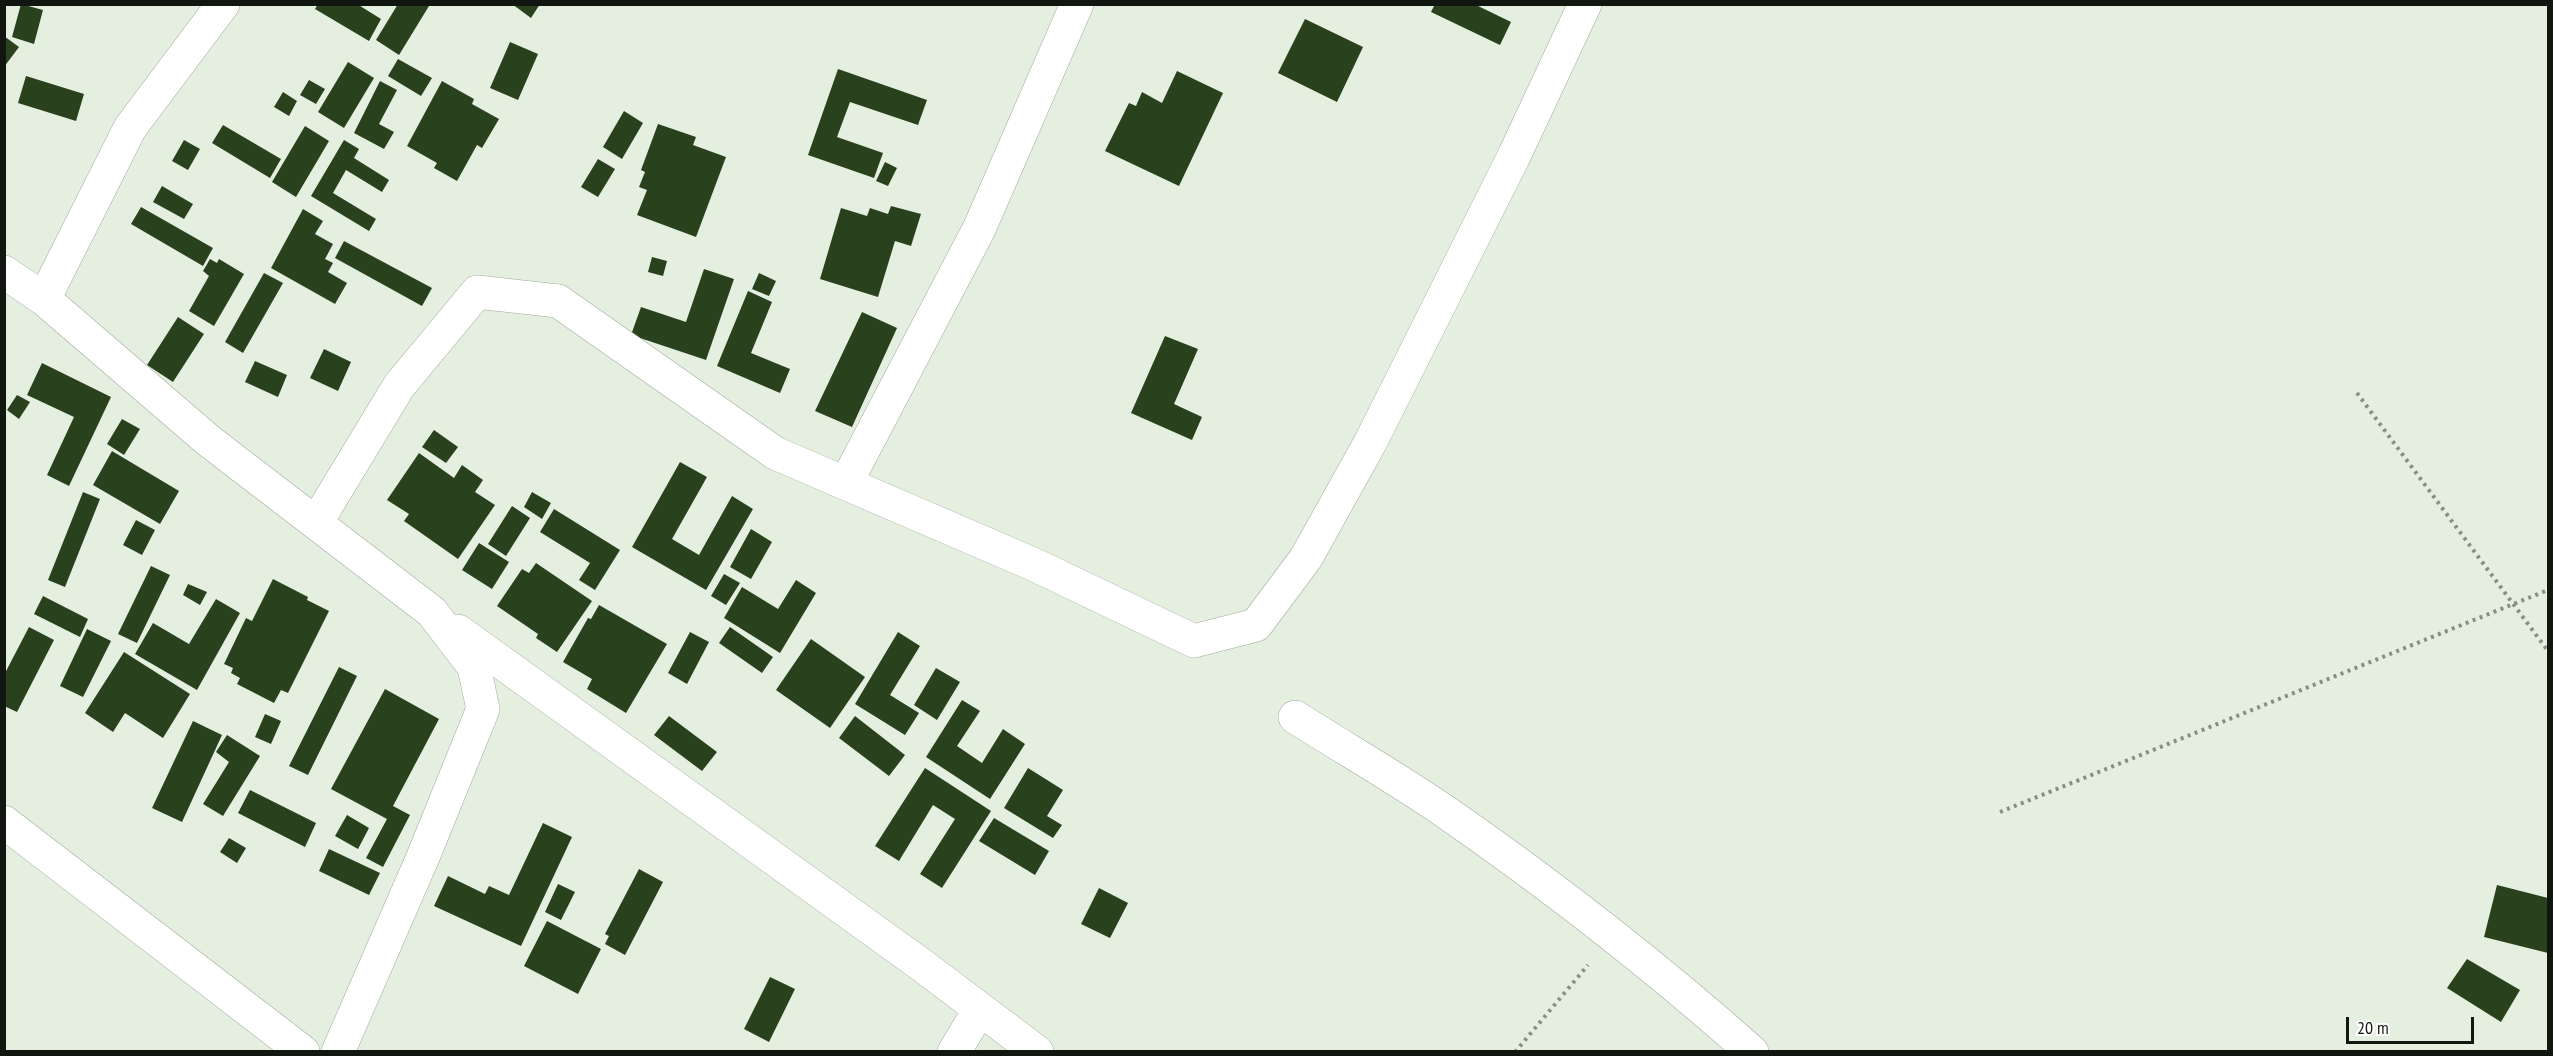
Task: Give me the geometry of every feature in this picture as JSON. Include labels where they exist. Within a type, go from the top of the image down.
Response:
[{"type":"street","points":[[44,298],[130,128],[223,4]]},
{"type":"street","points":[[846,483],[979,229],[1077,4]]},
{"type":"street","points":[[316,523],[399,386],[477,292],[558,301],[775,453],[1035,565],[1194,641],[1256,626],[1306,558],[1370,443],[1514,156],[1585,4]]},
{"type":"street","points":[[4,272],[44,298],[209,441],[432,612],[1037,1052]]},
{"type":"street","points":[[338,1052],[423,857],[483,710],[474,667],[432,612]]},
{"type":"street","points":[[1295,717],[1448,813],[1555,891],[1703,1008],[1752,1052]]},
{"type":"street","points":[[4,822],[303,1052]]},
{"type":"street","points":[[954,1052],[980,1009]]},
{"type":"path","points":[[2358,393],[2548,651]]},
{"type":"path","points":[[2000,812],[2548,590]]},
{"type":"path","points":[[1515,1052],[1612,936]]},
{"type":"building","points":[[21,4],[43,10],[34,44],[12,37]]},
{"type":"building","points":[[318,4],[357,4],[381,19],[369,41],[315,9]]},
{"type":"building","points":[[398,4],[429,6],[399,55],[376,40]]},
{"type":"building","points":[[512,4],[540,4],[531,18]]},
{"type":"building","points":[[1435,4],[1474,4],[1511,22],[1500,45],[1431,12]]},
{"type":"building","points":[[1305,19],[1363,47],[1337,102],[1278,73]]},
{"type":"building","points":[[4,36],[19,47],[4,67]]},
{"type":"building","points":[[510,42],[538,54],[518,100],[490,88]]},
{"type":"building","points":[[398,59],[432,78],[421,96],[388,76]]},
{"type":"building","points":[[348,62],[374,78],[344,128],[318,112]]},
{"type":"building","points":[[838,69],[927,100],[918,125],[850,102],[837,137],[883,153],[874,178],[808,155]]},
{"type":"building","points":[[1177,71],[1223,93],[1179,186],[1105,151],[1129,103],[1136,106],[1142,92],[1162,103]]},
{"type":"building","points":[[26,76],[84,94],[76,121],[18,103]]},
{"type":"building","points":[[309,80],[325,89],[316,104],[300,95]]},
{"type":"building","points":[[380,81],[397,90],[379,124],[394,132],[384,149],[354,133]]},
{"type":"building","points":[[442,81],[474,99],[472,104],[499,119],[482,148],[477,145],[457,181],[434,168],[437,163],[407,146]]},
{"type":"building","points":[[283,92],[297,101],[289,116],[274,107]]},
{"type":"building","points":[[624,111],[643,123],[622,159],[603,147]]},
{"type":"building","points":[[658,124],[696,137],[693,145],[726,157],[696,237],[637,215],[647,190],[639,187],[645,172],[641,170]]},
{"type":"building","points":[[223,125],[281,159],[270,178],[212,143]]},
{"type":"building","points":[[305,126],[329,141],[296,197],[272,182]]},
{"type":"building","points":[[184,140],[200,149],[188,170],[172,161]]},
{"type":"building","points":[[344,140],[359,149],[354,158],[389,180],[382,192],[346,170],[333,193],[376,219],[369,231],[311,196]]},
{"type":"building","points":[[598,159],[615,169],[598,197],[581,187]]},
{"type":"building","points":[[885,162],[897,168],[888,186],[876,181]]},
{"type":"building","points":[[162,186],[193,204],[184,219],[153,202]]},
{"type":"building","points":[[891,206],[921,214],[911,246],[895,241],[878,297],[820,279],[841,208],[867,216],[870,208],[888,214]]},
{"type":"building","points":[[141,207],[213,248],[203,266],[131,224]]},
{"type":"building","points":[[303,209],[323,221],[315,234],[333,244],[325,259],[333,263],[328,272],[347,283],[335,304],[271,268]]},
{"type":"building","points":[[344,241],[432,288],[422,306],[335,258]]},
{"type":"building","points":[[652,257],[667,261],[663,276],[648,272]]},
{"type":"building","points":[[210,259],[217,263],[219,259],[244,274],[214,326],[189,311],[209,276],[203,271]]},
{"type":"building","points":[[704,269],[734,279],[706,360],[631,335],[641,307],[686,322]]},
{"type":"building","points":[[264,273],[283,283],[243,353],[225,342]]},
{"type":"building","points":[[759,273],[776,281],[769,296],[752,289]]},
{"type":"building","points":[[748,291],[772,302],[751,353],[790,369],[780,393],[717,366]]},
{"type":"building","points":[[862,312],[897,328],[852,427],[815,411]]},
{"type":"building","points":[[178,317],[204,334],[173,382],[147,365]]},
{"type":"building","points":[[1165,336],[1198,349],[1174,404],[1202,417],[1192,440],[1131,413]]},
{"type":"building","points":[[324,349],[351,362],[338,391],[310,378]]},
{"type":"building","points":[[255,361],[287,375],[278,397],[245,382]]},
{"type":"building","points":[[42,363],[111,397],[69,486],[47,475],[74,417],[27,395]]},
{"type":"building","points":[[17,395],[30,402],[19,419],[7,410]]},
{"type":"building","points":[[122,419],[140,429],[124,455],[107,444]]},
{"type":"building","points":[[434,430],[458,447],[446,463],[422,447]]},
{"type":"building","points":[[112,451],[179,491],[160,524],[93,485]]},
{"type":"building","points":[[419,453],[454,478],[462,465],[483,480],[475,492],[495,505],[458,559],[404,521],[409,514],[387,500]]},
{"type":"building","points":[[680,462],[707,477],[672,539],[699,555],[732,496],[753,509],[706,590],[632,547]]},
{"type":"building","points":[[83,492],[100,499],[65,587],[48,580]]},
{"type":"building","points":[[532,492],[551,503],[542,519],[524,507]]},
{"type":"building","points":[[512,506],[530,518],[506,556],[488,544]]},
{"type":"building","points":[[554,509],[620,550],[595,590],[579,580],[590,563],[540,532]]},
{"type":"building","points":[[136,520],[155,530],[142,555],[123,545]]},
{"type":"building","points":[[751,529],[772,542],[751,579],[730,567]]},
{"type":"building","points":[[479,543],[509,562],[492,589],[462,570]]},
{"type":"building","points":[[536,563],[592,601],[557,652],[536,638],[538,634],[497,606],[522,569],[529,573]]},
{"type":"building","points":[[151,566],[170,575],[137,643],[118,634]]},
{"type":"building","points":[[724,574],[740,583],[726,605],[711,596]]},
{"type":"building","points":[[273,579],[329,611],[288,693],[281,690],[274,703],[237,684],[240,678],[231,673],[233,668],[224,664],[246,618],[252,621]]},
{"type":"building","points":[[796,580],[816,593],[780,653],[724,618],[742,587],[778,609]]},
{"type":"building","points":[[188,584],[207,592],[200,605],[183,595]]},
{"type":"building","points":[[43,596],[88,619],[80,637],[34,614]]},
{"type":"building","points":[[216,599],[240,613],[197,690],[135,654],[153,623],[189,644]]},
{"type":"building","points":[[599,605],[667,644],[626,713],[587,689],[592,679],[563,662],[588,618],[591,619]]},
{"type":"building","points":[[29,627],[54,640],[17,712],[4,706],[4,675]]},
{"type":"building","points":[[730,627],[773,657],[762,673],[719,643]]},
{"type":"building","points":[[87,629],[111,641],[83,697],[60,686]]},
{"type":"building","points":[[690,632],[709,642],[687,684],[668,673]]},
{"type":"building","points":[[898,632],[920,646],[890,695],[919,713],[905,735],[855,704]]},
{"type":"building","points":[[811,639],[865,677],[830,728],[776,690]]},
{"type":"building","points":[[124,652],[190,694],[163,738],[125,713],[113,732],[85,713]]},
{"type":"building","points":[[339,667],[357,676],[308,775],[289,766]]},
{"type":"building","points":[[936,668],[960,682],[937,720],[914,705]]},
{"type":"building","points":[[385,689],[439,719],[393,806],[410,815],[383,867],[366,858],[387,819],[331,789]]},
{"type":"building","points":[[962,700],[980,711],[957,746],[982,763],[1003,729],[1025,744],[990,799],[926,757]]},
{"type":"building","points":[[265,714],[281,721],[271,744],[255,737]]},
{"type":"building","points":[[669,716],[717,752],[702,771],[654,735]]},
{"type":"building","points":[[855,716],[905,755],[889,776],[839,738]]},
{"type":"building","points":[[193,721],[222,735],[182,822],[152,808]]},
{"type":"building","points":[[227,735],[260,756],[223,816],[203,804],[229,762],[216,752]]},
{"type":"building","points":[[925,768],[991,811],[942,888],[920,874],[955,819],[933,805],[899,861],[875,846]]},
{"type":"building","points":[[1028,768],[1063,790],[1047,816],[1062,825],[1053,838],[1004,808]]},
{"type":"building","points":[[250,790],[316,823],[305,847],[238,813]]},
{"type":"building","points":[[347,815],[369,828],[358,849],[335,836]]},
{"type":"building","points":[[994,818],[1049,851],[1035,875],[979,841]]},
{"type":"building","points":[[543,823],[572,837],[521,946],[434,906],[448,876],[485,894],[489,886],[509,895]]},
{"type":"building","points":[[229,838],[246,848],[237,863],[220,852]]},
{"type":"building","points":[[329,849],[380,873],[369,895],[319,871]]},
{"type":"building","points":[[639,869],[663,882],[625,955],[605,944],[609,936],[605,934]]},
{"type":"building","points":[[558,884],[575,892],[561,920],[545,912]]},
{"type":"building","points":[[2497,885],[2548,898],[2548,953],[2484,937]]},
{"type":"building","points":[[1099,888],[1128,903],[1110,938],[1081,924]]},
{"type":"building","points":[[547,921],[601,949],[578,994],[524,966]]},
{"type":"building","points":[[2467,959],[2520,990],[2501,1022],[2447,988]]},
{"type":"building","points":[[770,977],[795,989],[769,1042],[744,1029]]}]
